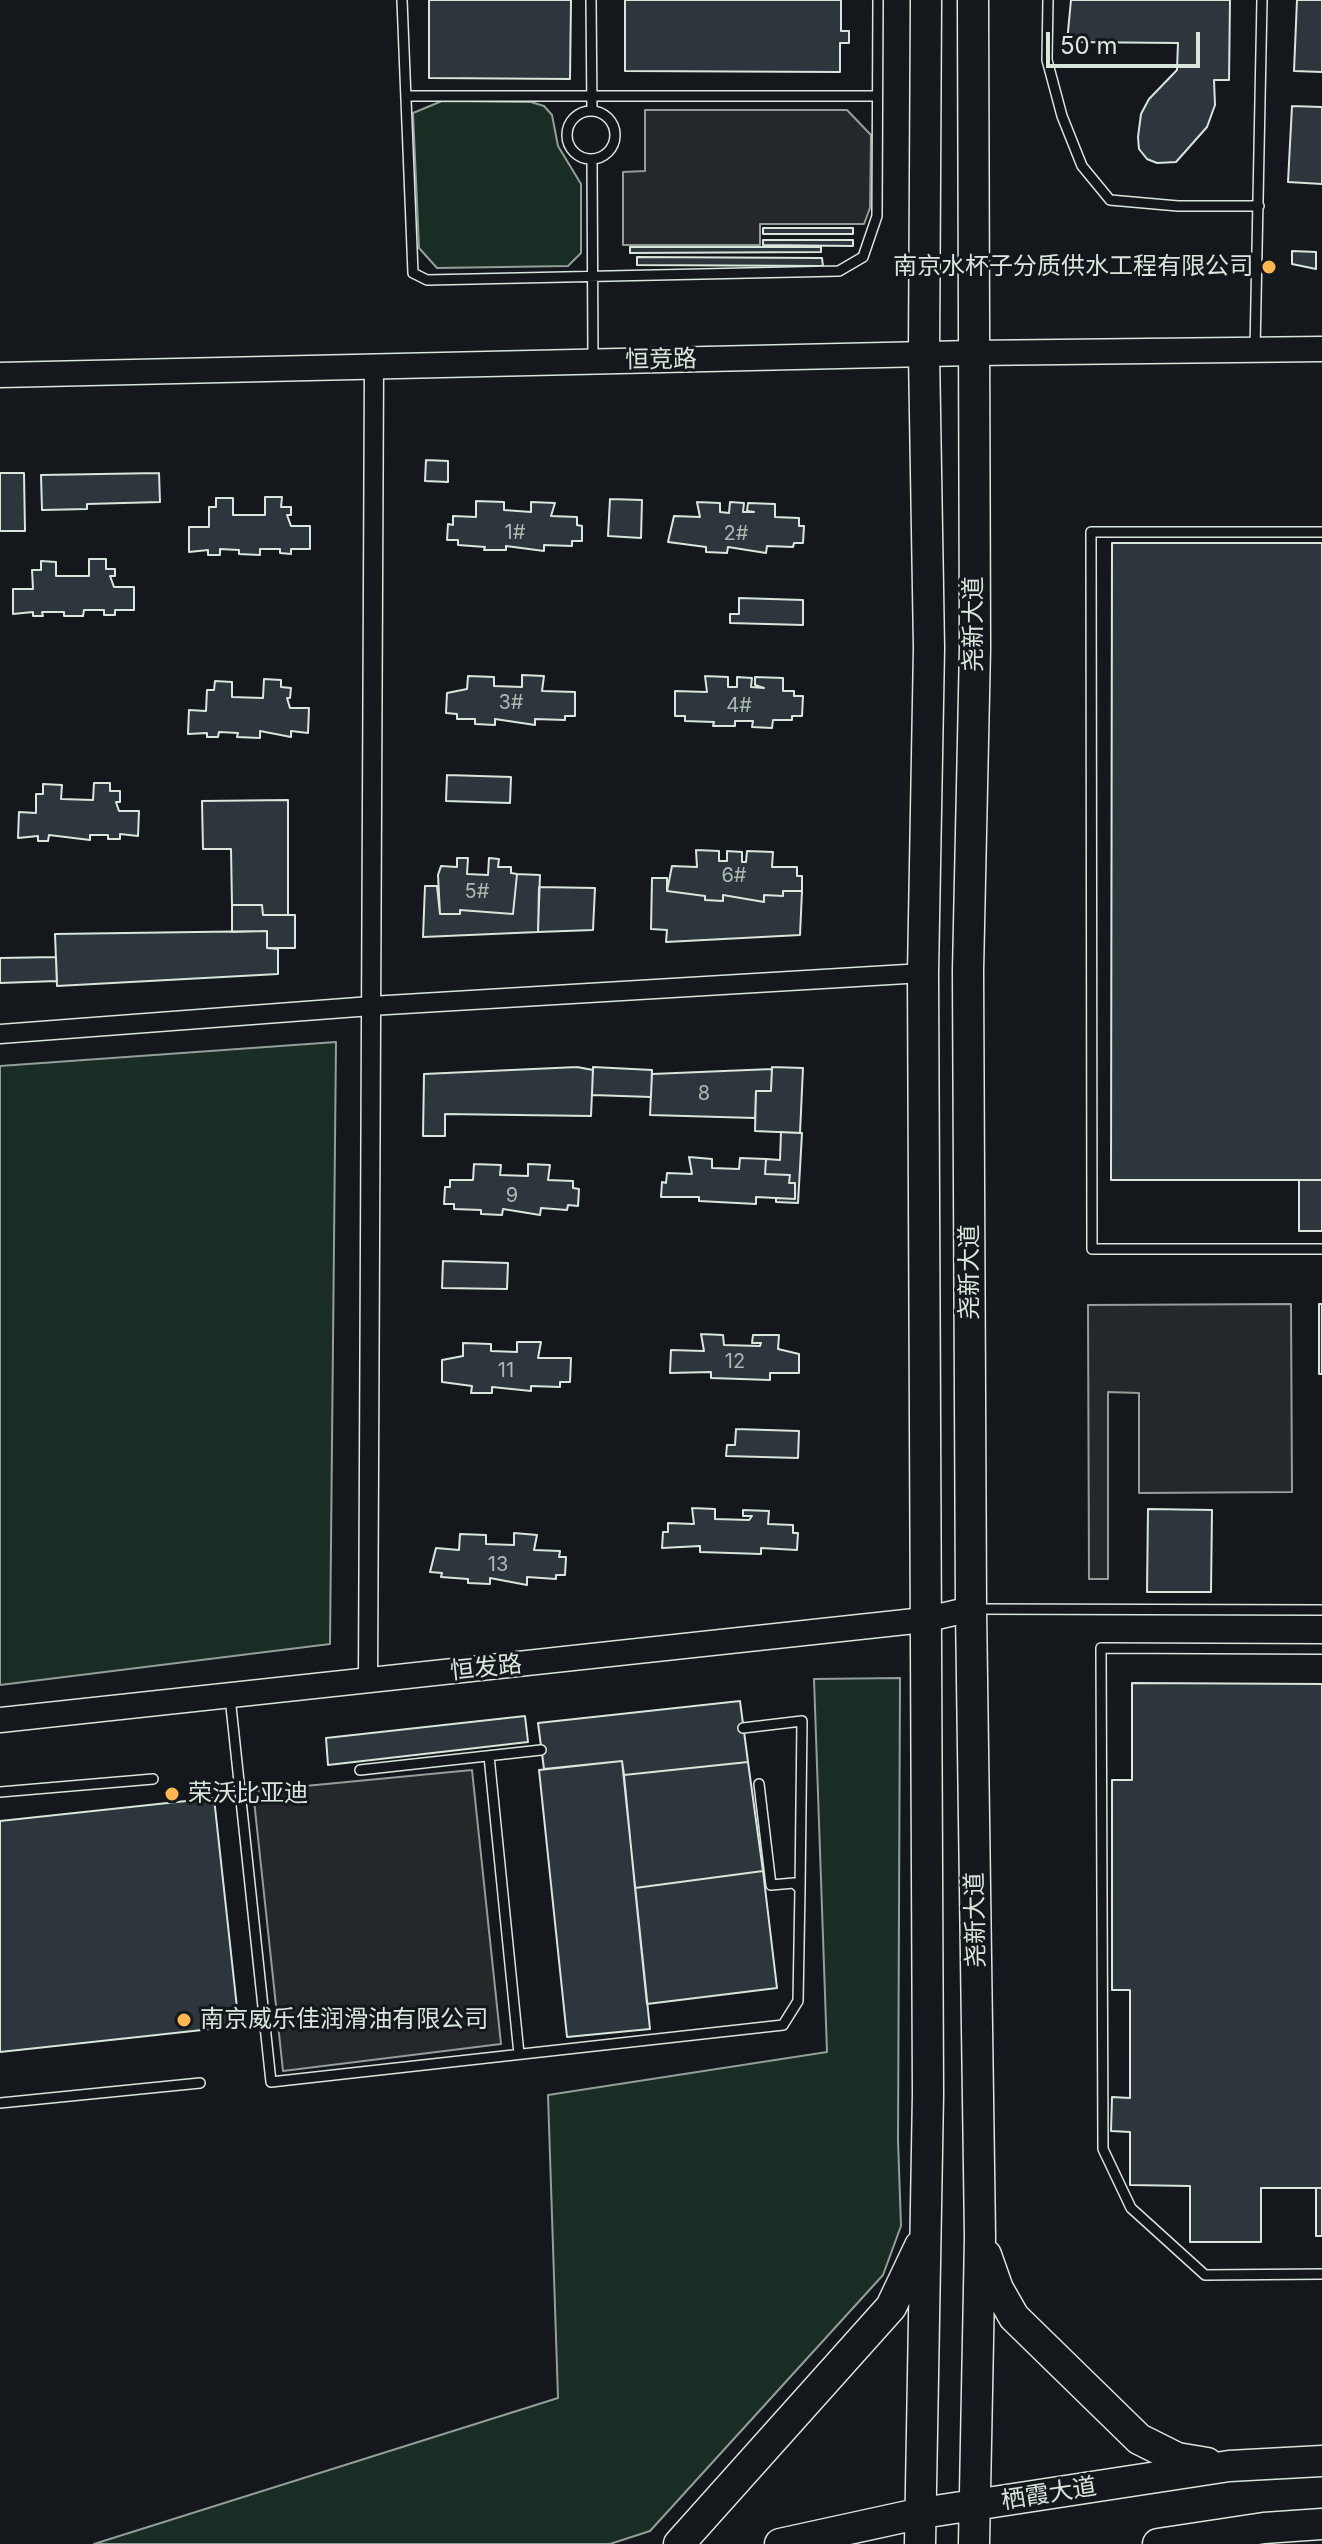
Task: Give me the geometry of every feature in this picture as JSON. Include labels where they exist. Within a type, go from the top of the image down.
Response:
[{"type":"main road","name":"尧新大道","points":[[920,2544],[928,2094],[923,973],[929,648],[924,354],[926,0]]},
{"type":"main road","name":"尧新大道","points":[[973,0],[975,648],[968,971],[971,1609],[980,2238],[974,2544]]},
{"type":"main road","points":[[679,2544],[891,2307],[925,2237]]},
{"type":"main road","points":[[980,2238],[998,2289],[1014,2317],[1139,2439],[1177,2458],[1229,2466]]},
{"type":"main road","name":"栖霞大道","points":[[780,2544],[922,2513],[1229,2466],[1322,2461]]},
{"type":"main road","points":[[1158,2544],[1264,2528],[1322,2524]]},
{"type":"main road","points":[[1218,2544],[1264,2528]]},
{"type":"street","name":"恒竞路","points":[[0,375],[972,353],[1322,349]]},
{"type":"street","points":[[368,1681],[374,367]]},
{"type":"street","points":[[0,1034],[371,1006],[923,973]]},
{"type":"street","name":"恒发路","points":[[0,1720],[924,1620],[971,1609]]},
{"type":"lane","points":[[402,0],[413,273],[427,280],[839,271],[863,257],[877,216],[878,0]]},
{"type":"lane","points":[[591,0],[592,111]]},
{"type":"lane","points":[[1048,0],[1047,60],[1062,116],[1082,166],[1110,200],[1178,206],[1259,206]]},
{"type":"lane","points":[[1255,350],[1262,0]]},
{"type":"lane","points":[[406,96],[877,96]]},
{"type":"lane","points":[[592,111],[610,120],[615,136],[609,152],[592,159],[571,148],[567,133],[573,119],[592,111]]},
{"type":"lane","points":[[592,159],[593,362]]},
{"type":"lane","points":[[1322,532],[1091,532],[1092,1249],[1322,1249]]},
{"type":"lane","points":[[971,1609],[1322,1610]]},
{"type":"lane","points":[[1322,1649],[1101,1648],[1103,2149],[1131,2208],[1205,2275],[1322,2274]]},
{"type":"lane","points":[[230,1697],[271,2082],[783,2025],[798,2001],[802,1721],[743,1728]]},
{"type":"lane","points":[[360,1770],[541,1750]]},
{"type":"lane","points":[[489,1756],[519,2054]]},
{"type":"lane","points":[[0,1792],[153,1779]]},
{"type":"lane","points":[[759,1784],[771,1885],[794,1883],[800,1889]]},
{"type":"lane","points":[[0,2103],[200,2083]]},
{"type":"green space","points":[[442,101],[531,102],[544,106],[552,115],[558,146],[581,184],[581,253],[568,266],[437,268],[419,248],[413,113]]},
{"type":"green space","points":[[336,1042],[330,1644],[0,1685],[0,1066]]},
{"type":"green space","points":[[900,1678],[898,2140],[901,2226],[883,2275],[650,2531],[610,2544],[94,2544],[558,2398],[548,2095],[827,2052],[814,1679]]},
{"type":"shaded area","points":[[645,110],[847,110],[871,135],[870,208],[864,224],[760,224],[760,245],[623,245],[623,172],[645,171]]},
{"type":"shaded area","points":[[1291,1304],[1292,1492],[1139,1493],[1139,1393],[1108,1392],[1108,1579],[1089,1579],[1088,1305]]},
{"type":"shaded area","points":[[472,1770],[501,2044],[283,2071],[253,1791]]},
{"type":"building","points":[[429,0],[571,0],[570,79],[429,78]]},
{"type":"building","points":[[625,0],[841,0],[841,31],[849,31],[849,43],[840,43],[840,72],[625,71]]},
{"type":"building","points":[[1071,0],[1230,0],[1229,80],[1214,80],[1215,105],[1207,127],[1176,162],[1157,163],[1147,159],[1139,149],[1138,137],[1141,114],[1149,99],[1177,70],[1178,43],[1067,42]]},
{"type":"building","points":[[1297,0],[1322,0],[1322,72],[1294,71]]},
{"type":"building","points":[[1292,106],[1322,107],[1322,184],[1288,182]]},
{"type":"building","points":[[763,228],[853,228],[853,234],[763,234]]},
{"type":"building","points":[[763,240],[853,240],[853,246],[763,245]]},
{"type":"building","points":[[630,247],[821,247],[821,252],[630,253]]},
{"type":"building","points":[[1292,251],[1316,252],[1316,269],[1292,264]]},
{"type":"building","points":[[637,257],[822,258],[823,266],[637,265]]},
{"type":"building","points":[[426,460],[448,461],[448,482],[425,481]]},
{"type":"building","points":[[0,473],[24,473],[25,531],[0,531]]},
{"type":"building","points":[[159,473],[160,502],[87,504],[87,509],[42,510],[41,475]]},
{"type":"building","points":[[265,497],[282,497],[281,507],[291,507],[291,515],[287,515],[291,526],[310,526],[310,549],[291,549],[291,554],[280,553],[280,549],[260,549],[260,555],[220,549],[220,555],[208,555],[208,550],[189,552],[189,527],[209,527],[209,507],[216,507],[216,498],[233,498],[233,515],[265,515]]},
{"type":"building","points":[[610,499],[642,500],[641,538],[608,536]]},
{"type":"building","points":[[476,501],[504,502],[504,510],[531,512],[531,502],[555,503],[551,516],[577,517],[577,525],[582,526],[582,541],[572,541],[572,546],[544,545],[544,551],[506,546],[506,550],[484,550],[485,547],[458,545],[458,540],[447,540],[448,524],[453,525],[453,516],[476,517]]},
{"type":"building","points":[[697,502],[720,503],[720,512],[729,513],[730,502],[744,503],[743,512],[754,512],[747,511],[748,503],[775,504],[775,517],[799,518],[799,526],[804,526],[803,543],[794,543],[793,547],[767,546],[766,553],[728,547],[727,553],[706,552],[706,547],[668,542],[674,516],[700,517]]},
{"type":"building","points":[[1112,543],[1322,543],[1322,1180],[1111,1180]]},
{"type":"building","points":[[89,559],[106,559],[106,569],[115,569],[115,576],[110,576],[114,587],[134,587],[134,610],[115,610],[115,615],[104,615],[104,610],[84,610],[83,616],[64,616],[64,612],[42,612],[43,616],[33,616],[33,612],[13,614],[13,589],[33,589],[32,570],[41,570],[41,561],[56,562],[56,576],[89,576]]},
{"type":"building","points":[[739,598],[803,600],[803,625],[730,623],[730,614],[739,614]]},
{"type":"building","points":[[522,675],[544,676],[542,691],[575,692],[575,716],[565,716],[565,720],[535,719],[535,725],[495,719],[495,725],[475,724],[475,719],[457,719],[457,714],[446,713],[447,693],[467,689],[468,676],[494,677],[494,686],[522,687]]},
{"type":"building","points":[[705,676],[728,677],[728,687],[737,687],[737,677],[752,678],[751,687],[764,688],[755,685],[755,677],[783,678],[783,691],[794,691],[794,696],[803,696],[802,716],[792,716],[792,720],[773,720],[772,728],[752,727],[753,721],[735,721],[735,726],[713,726],[714,722],[685,721],[685,716],[675,716],[675,691],[707,692]]},
{"type":"building","points":[[264,679],[281,680],[281,687],[291,688],[290,698],[287,698],[290,708],[309,708],[308,733],[291,731],[291,737],[260,731],[260,738],[237,737],[238,733],[219,732],[218,737],[207,737],[207,733],[188,734],[189,710],[206,711],[207,690],[214,690],[215,681],[232,682],[232,697],[263,698]]},
{"type":"building","points":[[447,775],[511,777],[510,803],[446,801]]},
{"type":"building","points":[[94,783],[110,783],[110,791],[120,791],[120,802],[116,802],[119,811],[139,811],[138,836],[120,834],[120,839],[108,839],[108,835],[90,835],[90,840],[49,835],[48,841],[38,841],[38,836],[18,838],[19,812],[36,813],[36,794],[43,794],[43,784],[62,785],[61,799],[93,800]]},
{"type":"building","points":[[288,800],[288,915],[263,915],[262,905],[232,905],[231,849],[203,849],[202,801]]},
{"type":"building","points":[[696,850],[719,851],[719,861],[727,861],[727,851],[742,852],[742,862],[746,862],[747,851],[773,852],[772,867],[797,867],[797,876],[802,876],[802,891],[783,891],[783,896],[764,895],[764,902],[723,895],[723,901],[705,900],[705,896],[667,891],[672,866],[697,867]]},
{"type":"building","points":[[457,858],[468,858],[467,874],[488,875],[489,858],[499,859],[498,867],[511,867],[511,873],[517,874],[513,914],[460,910],[460,914],[440,914],[438,875],[441,866],[457,867]]},
{"type":"building","points":[[517,874],[540,875],[538,932],[423,937],[425,886],[437,886],[440,914],[460,914],[460,910],[513,914]]},
{"type":"building","points":[[652,878],[667,878],[667,891],[705,896],[705,900],[723,901],[723,895],[764,902],[764,895],[783,896],[783,891],[802,891],[800,935],[666,942],[667,930],[651,929]]},
{"type":"building","points":[[539,887],[595,888],[593,930],[538,932]]},
{"type":"building","points":[[232,905],[262,905],[263,915],[295,915],[295,948],[267,948],[267,931],[232,932]]},
{"type":"building","points":[[267,931],[267,948],[278,949],[278,974],[57,986],[55,934]]},
{"type":"building","points":[[56,957],[57,981],[0,983],[0,958]]},
{"type":"building","points":[[577,1067],[593,1070],[591,1116],[445,1114],[445,1136],[423,1136],[424,1074]]},
{"type":"building","points":[[593,1067],[652,1070],[651,1097],[592,1095]]},
{"type":"building","points":[[772,1067],[803,1068],[800,1133],[755,1131],[756,1091],[771,1091]]},
{"type":"building","points":[[772,1069],[771,1091],[756,1091],[755,1118],[650,1115],[652,1074]]},
{"type":"building","points":[[781,1132],[802,1133],[798,1203],[776,1202],[776,1198],[795,1199],[795,1183],[789,1183],[790,1175],[765,1174],[766,1159],[780,1160]]},
{"type":"building","points":[[689,1157],[712,1159],[712,1168],[739,1169],[740,1158],[766,1159],[765,1174],[790,1175],[789,1183],[795,1183],[795,1199],[756,1197],[756,1204],[699,1201],[699,1197],[661,1197],[662,1182],[666,1183],[667,1173],[692,1174]]},
{"type":"building","points":[[474,1164],[501,1165],[500,1175],[528,1176],[528,1164],[550,1165],[548,1180],[573,1181],[573,1188],[579,1189],[578,1206],[568,1205],[567,1210],[541,1208],[540,1215],[503,1209],[502,1215],[454,1209],[454,1204],[444,1204],[445,1187],[450,1187],[450,1180],[473,1180]]},
{"type":"building","points":[[1299,1180],[1322,1180],[1322,1231],[1299,1231]]},
{"type":"building","points":[[443,1261],[508,1263],[507,1289],[442,1288]]},
{"type":"building","points":[[1319,1304],[1322,1304],[1322,1374],[1319,1374]]},
{"type":"building","points":[[701,1334],[723,1335],[724,1345],[760,1346],[761,1343],[752,1343],[753,1335],[779,1335],[778,1349],[799,1354],[799,1373],[770,1373],[770,1380],[711,1378],[711,1372],[670,1373],[671,1350],[704,1351]]},
{"type":"building","points":[[517,1342],[541,1342],[538,1358],[571,1358],[570,1382],[560,1382],[560,1387],[531,1386],[531,1391],[492,1387],[492,1393],[471,1393],[472,1386],[442,1382],[442,1360],[463,1356],[463,1343],[491,1344],[491,1351],[517,1352]]},
{"type":"building","points":[[736,1429],[799,1431],[798,1458],[726,1456],[727,1445],[735,1445]]},
{"type":"building","points":[[692,1508],[715,1509],[715,1519],[749,1520],[752,1516],[743,1516],[743,1510],[769,1511],[768,1524],[793,1525],[793,1533],[798,1533],[797,1550],[761,1548],[761,1554],[700,1552],[700,1546],[662,1548],[663,1532],[668,1532],[668,1523],[694,1524]]},
{"type":"building","points":[[1148,1509],[1212,1510],[1211,1592],[1147,1592]]},
{"type":"building","points":[[514,1533],[537,1535],[534,1550],[560,1551],[559,1557],[566,1557],[565,1575],[556,1575],[556,1579],[527,1577],[527,1585],[490,1578],[490,1584],[468,1583],[468,1579],[441,1577],[442,1573],[430,1572],[436,1548],[459,1550],[460,1534],[486,1535],[486,1544],[514,1545]]},
{"type":"building","points":[[1132,1683],[1322,1684],[1322,2188],[1261,2188],[1261,2242],[1190,2242],[1190,2186],[1130,2185],[1130,2132],[1111,2131],[1112,2097],[1130,2098],[1130,1990],[1112,1990],[1112,1780],[1132,1780]]},
{"type":"building","points":[[740,1701],[748,1762],[624,1775],[622,1761],[544,1769],[538,1723]]},
{"type":"building","points":[[525,1716],[528,1742],[328,1765],[326,1738]]},
{"type":"building","points":[[622,1761],[650,2029],[567,2037],[539,1770]]},
{"type":"building","points":[[748,1762],[763,1871],[635,1888],[624,1775]]},
{"type":"building","points":[[214,1798],[239,2026],[0,2052],[0,1821]]},
{"type":"building","points":[[763,1871],[777,1988],[647,2004],[635,1888]]},
{"type":"building","points":[[1316,2188],[1322,2188],[1322,2236],[1316,2236]]},
{"type":"place","name":"南京水杯子分质供水工程有限公司","points":[[1269,267]]},
{"type":"place","name":"荣沃比亚迪","points":[[172,1794]]},
{"type":"place","name":"南京威乐佳润滑油有限公司","points":[[184,2020]]}]
